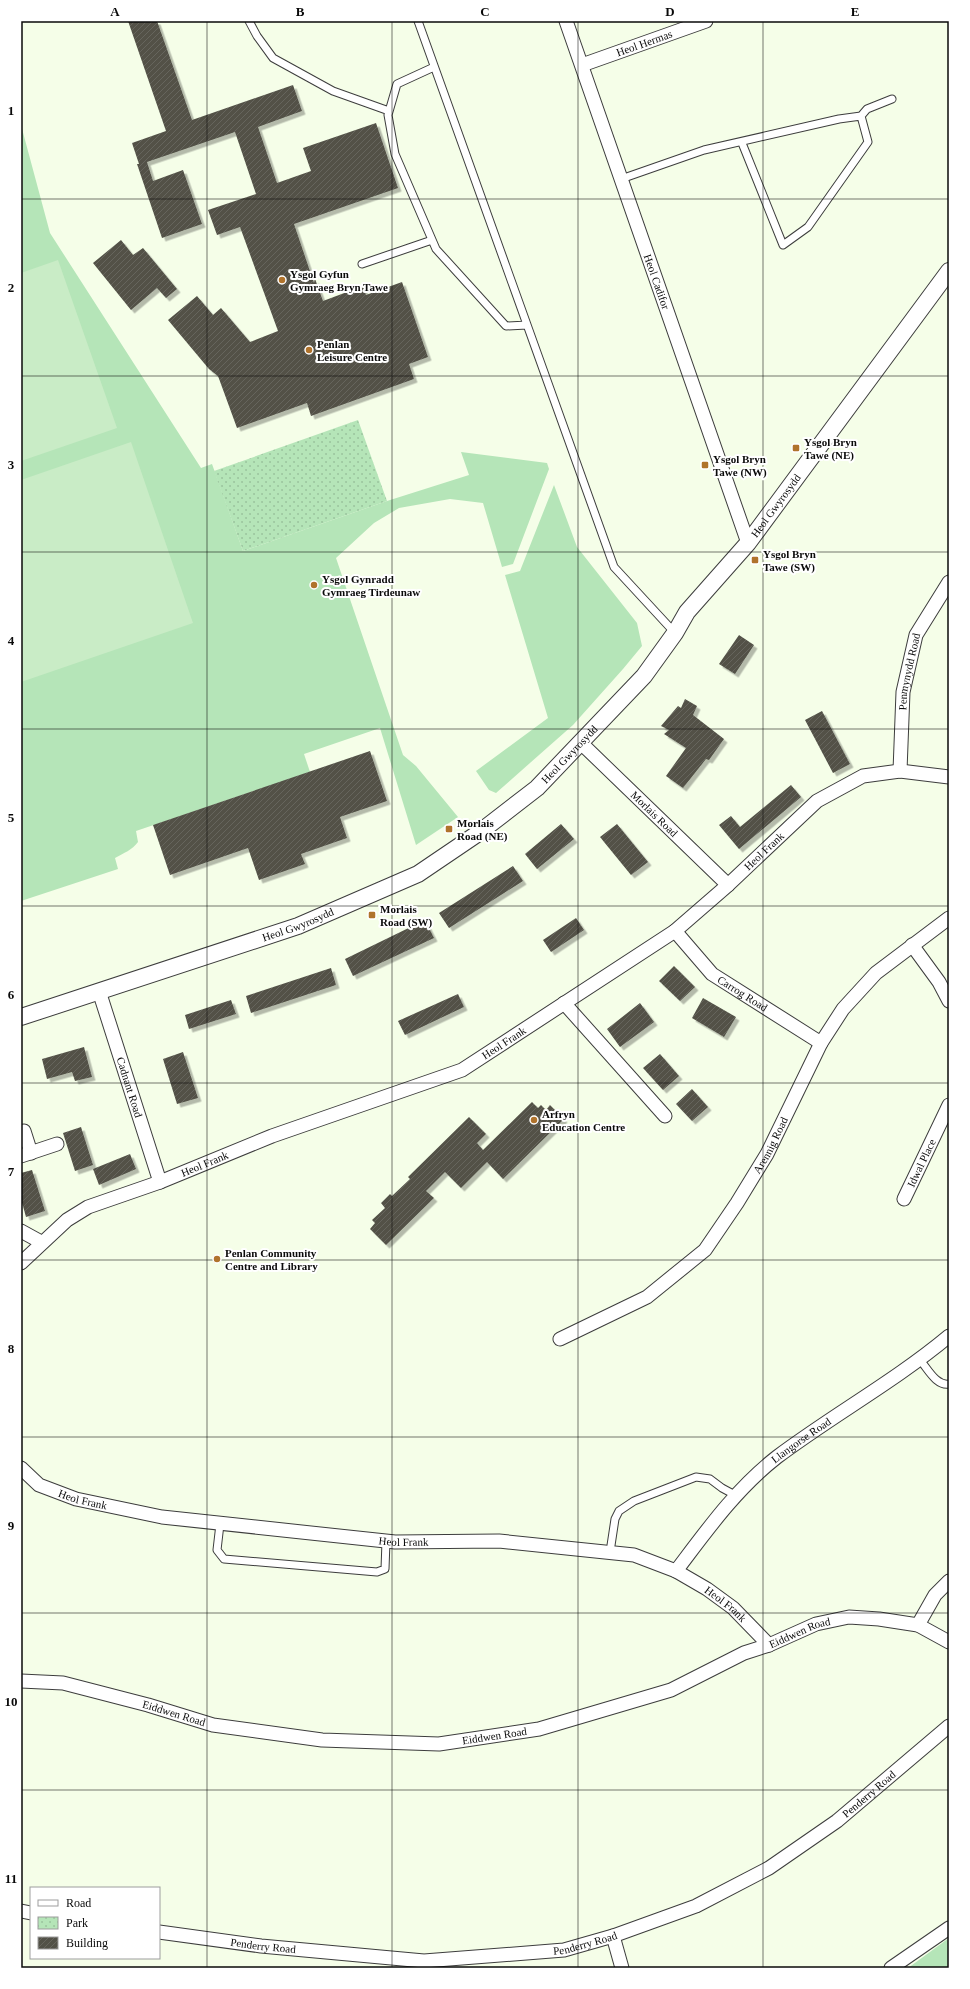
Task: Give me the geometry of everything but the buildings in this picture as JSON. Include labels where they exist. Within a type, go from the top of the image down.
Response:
[{"type":"street","name":"Heol Cadifor","points":[[566,21],[748,543]]},
{"type":"street","name":"Heol Hermas","points":[[582,65],[706,21]]},
{"type":"street","name":"Heol Gwyrosydd","points":[[21,1017],[298,926],[418,874],[480,832],[537,788],[644,676],[675,633],[687,612],[748,543],[949,271]]},
{"type":"street","name":"Penmynydd Road","points":[[900,771],[903,692],[916,635],[949,582]]},
{"type":"street","name":"Morlais Road","points":[[581,743],[728,885]]},
{"type":"street","name":"Heol Frank","points":[[21,1263],[41,1242],[67,1220],[88,1208],[160,1182],[272,1136],[462,1070],[674,931],[728,885],[817,801],[863,776],[900,771],[949,777]]},
{"type":"street","name":"Arennig Road","points":[[560,1339],[647,1297],[705,1250],[738,1203],[767,1154],[821,1043],[843,1009],[876,973],[949,918]]},
{"type":"street","name":"Carrog Road","points":[[674,931],[712,974],[821,1043]]},
{"type":"street","points":[[912,945],[939,982],[949,1001]]},
{"type":"street","name":"Cadnant Road","points":[[99,991],[160,1182]]},
{"type":"street","points":[[564,1003],[665,1116]]},
{"type":"street","name":"Idwal Place","points":[[904,1200],[949,1105]]},
{"type":"street","points":[[24,1131],[26,1155],[58,1144]]},
{"type":"street","points":[[21,1231],[41,1242]]},
{"type":"street","name":"Llangorse Road","points":[[676,1571],[735,1495],[777,1458],[920,1360],[949,1336]]},
{"type":"street","name":"Heol Frank","points":[[21,1468],[39,1485],[76,1499],[162,1517],[386,1541],[499,1541],[634,1555],[676,1571],[707,1589],[733,1608],[768,1644]]},
{"type":"street","points":[[918,1625],[935,1595],[949,1581]]},
{"type":"street","name":"Eiddwen Road","points":[[21,1681],[63,1683],[148,1705],[212,1725],[322,1740],[439,1744],[539,1729],[671,1690],[744,1652],[768,1644],[816,1624],[849,1618],[880,1619],[918,1625],[949,1642]]},
{"type":"street","name":"Penderry Road","points":[[160,1932],[261,1946],[424,1961],[564,1950],[613,1936],[696,1906],[769,1868],[837,1821],[949,1726]]},
{"type":"street","points":[[891,1968],[949,1928]]},
{"type":"street","points":[[613,1936],[622,1968]]},
{"type":"lane","points":[[249,21],[257,36],[273,58],[333,91],[389,111]]},
{"type":"lane","points":[[418,21],[614,567],[675,633]]},
{"type":"lane","points":[[434,67],[397,84],[388,115],[395,154],[436,249],[503,327],[527,325]]},
{"type":"lane","points":[[621,179],[704,150],[742,143],[839,119],[861,116],[867,109],[892,99]]},
{"type":"lane","points":[[742,143],[783,245],[808,227],[868,142],[861,116]]},
{"type":"lane","points":[[362,264],[432,240]]},
{"type":"lane","points":[[920,1360],[937,1382],[949,1384]]},
{"type":"lane","points":[[610,1552],[615,1519],[619,1511],[634,1501],[696,1477],[710,1478],[722,1488],[735,1495]]},
{"type":"lane","points":[[220,1524],[217,1550],[224,1559],[377,1572],[385,1569],[386,1541]]},
{"type":"green space","points":[[21,125],[50,233],[201,468],[212,464],[243,551],[387,501],[469,475],[461,452],[547,463],[549,469],[513,564],[502,567],[483,503],[450,499],[399,508],[374,523],[336,558],[403,755],[416,766],[458,817],[416,845],[380,728],[304,754],[310,772],[136,831],[138,842],[136,845],[115,858],[118,869],[21,901]]},
{"type":"green space","points":[[58,260],[117,428],[21,461],[21,273]]},
{"type":"green space","points":[[358,420],[387,501],[243,551],[214,471]]},
{"type":"green space","points":[[131,442],[193,623],[21,682],[21,480]]},
{"type":"green space","points":[[554,485],[577,547],[637,623],[642,646],[573,725],[496,793],[489,790],[476,771],[548,718],[505,575],[520,571]]},
{"type":"green space","points":[[949,1938],[949,1968],[908,1968]]},
{"type":"place","name":"Ysgol Gyfun Gymraeg Bryn Tawe","points":[[282,280]]},
{"type":"place","name":"Penlan Leisure Centre","points":[[309,350]]},
{"type":"place","name":"Ysgol Bryn Tawe (NE)","points":[[796,448]]},
{"type":"place","name":"Ysgol Bryn Tawe (NW)","points":[[705,465]]},
{"type":"place","name":"Ysgol Bryn Tawe (SW)","points":[[755,560]]},
{"type":"place","name":"Ysgol Gynradd Gymraeg Tirdeunaw","points":[[314,585]]},
{"type":"place","name":"Morlais Road (NE)","points":[[449,829]]},
{"type":"place","name":"Morlais Road (SW)","points":[[372,915]]},
{"type":"place","name":"Arfryn Education Centre","points":[[534,1120]]},
{"type":"place","name":"Penlan Community Centre and Library","points":[[217,1259]]}]
